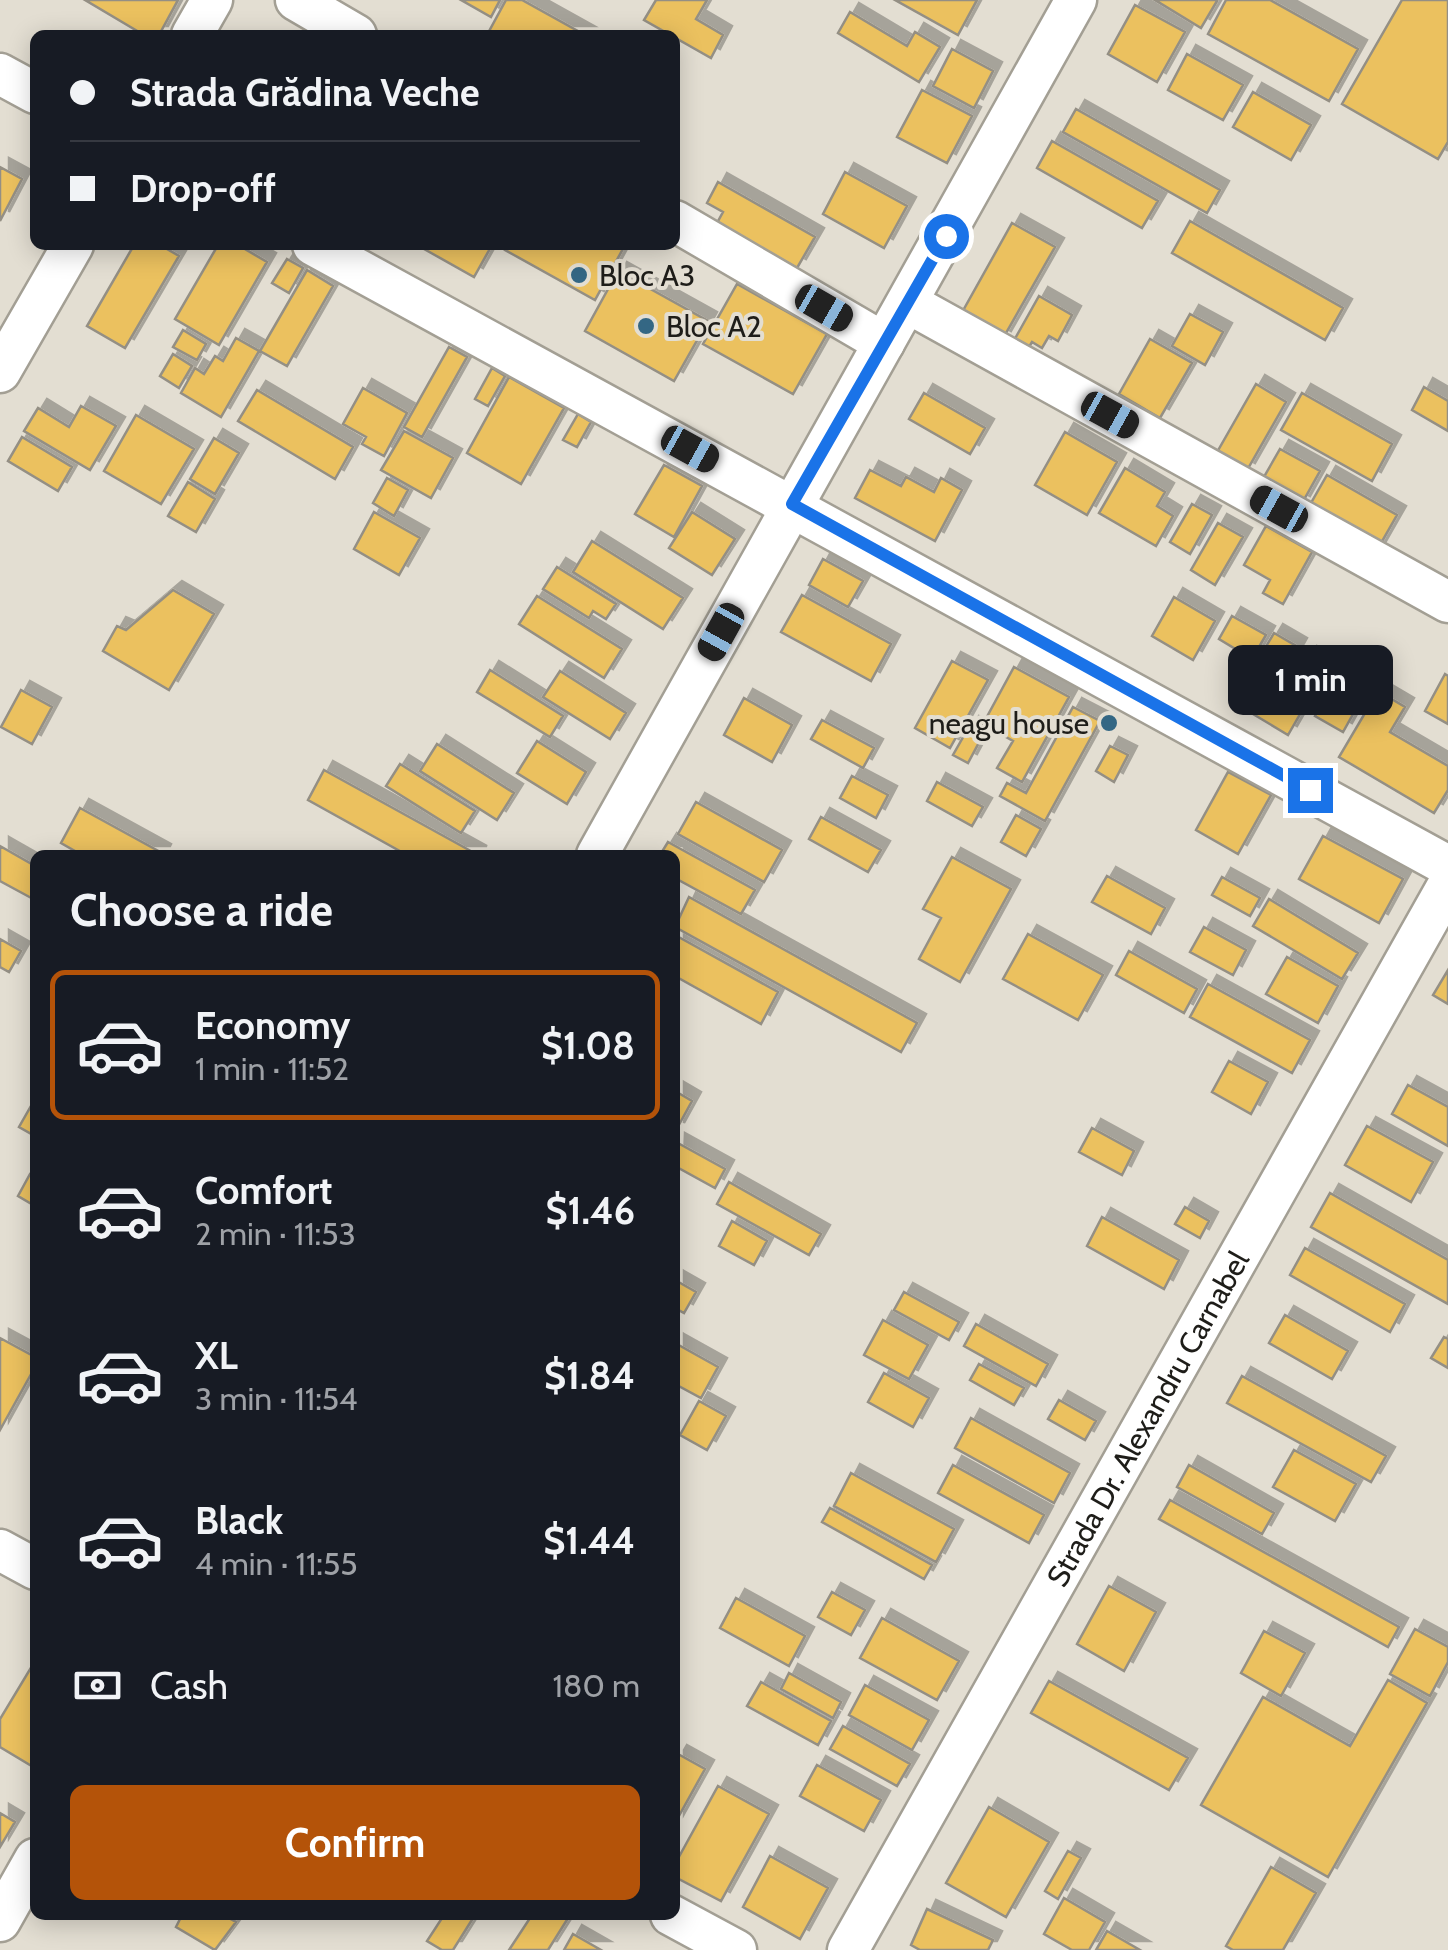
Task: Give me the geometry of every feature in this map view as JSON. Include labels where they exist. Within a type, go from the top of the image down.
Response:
[{"type":"street","points":[[195,30],[212,0]]},
{"type":"street","points":[[296,0],[347,30]]},
{"type":"street","points":[[600,850],[1076,0]]},
{"type":"street","points":[[0,74],[30,90]]},
{"type":"street","points":[[680,224],[884,343]]},
{"type":"street","points":[[0,372],[70,250]]},
{"type":"street","points":[[323,250],[1448,866]]},
{"type":"street","points":[[908,304],[1448,602]]},
{"type":"street","name":"Strada Dr. Alexandru Carnabel","points":[[848,1950],[1448,885]]},
{"type":"street","points":[[0,1550],[30,1566]]},
{"type":"street","points":[[0,1921],[30,1868]]},
{"type":"street","points":[[680,1920],[736,1950]]},
{"type":"building","points":[[85,0],[178,0],[162,30],[136,30]]},
{"type":"building","points":[[461,0],[500,0],[491,17]]},
{"type":"building","points":[[506,0],[522,0],[576,30],[490,30]]},
{"type":"building","points":[[656,0],[707,0],[696,19],[723,35],[711,58],[680,40],[680,30],[662,30],[644,20]]},
{"type":"building","points":[[895,0],[977,0],[958,35]]},
{"type":"building","points":[[1155,0],[1216,0],[1217,1],[1201,28]]},
{"type":"building","points":[[1226,0],[1270,0],[1358,49],[1329,101],[1208,34]]},
{"type":"building","points":[[1402,0],[1448,0],[1448,142],[1438,159],[1342,104]]},
{"type":"building","points":[[1135,5],[1185,32],[1157,82],[1108,54]]},
{"type":"building","points":[[850,12],[907,46],[915,32],[940,47],[919,82],[838,33]]},
{"type":"building","points":[[952,49],[993,71],[974,108],[933,86]]},
{"type":"building","points":[[1187,54],[1243,85],[1223,120],[1168,90]]},
{"type":"building","points":[[922,90],[972,116],[947,163],[897,137]]},
{"type":"building","points":[[1253,92],[1311,125],[1291,160],[1233,127]]},
{"type":"building","points":[[1076,109],[1220,190],[1207,213],[1063,132]]},
{"type":"building","points":[[1052,141],[1158,201],[1142,228],[1037,168]]},
{"type":"building","points":[[0,167],[22,179],[0,221]]},
{"type":"building","points":[[845,172],[907,206],[884,248],[823,214]]},
{"type":"building","points":[[718,182],[815,237],[797,268],[717,223],[723,212],[707,203]]},
{"type":"building","points":[[1190,221],[1343,308],[1325,340],[1172,253]]},
{"type":"building","points":[[1012,223],[1055,247],[1002,340],[960,316]]},
{"type":"building","points":[[131,250],[169,250],[179,256],[125,348],[87,326]]},
{"type":"building","points":[[215,250],[247,250],[267,262],[219,345],[175,319]]},
{"type":"building","points":[[426,250],[489,250],[474,277]]},
{"type":"building","name":"Bloc A3","points":[[505,250],[622,250],[595,300]]},
{"type":"building","points":[[287,259],[303,268],[289,293],[272,283]]},
{"type":"building","points":[[307,270],[333,286],[287,366],[260,351]]},
{"type":"building","name":"Bloc A2","points":[[618,271],[708,321],[674,381],[585,331]]},
{"type":"building","points":[[737,284],[827,334],[793,394],[703,344]]},
{"type":"building","points":[[1039,296],[1072,315],[1058,341],[1049,336],[1042,348],[1032,342],[1026,352],[1012,344]]},
{"type":"building","points":[[1190,314],[1223,332],[1205,365],[1172,346]]},
{"type":"building","points":[[183,330],[206,344],[197,360],[173,347]]},
{"type":"building","points":[[236,338],[259,351],[221,417],[181,393],[195,368],[204,374],[215,356],[223,361]]},
{"type":"building","points":[[1150,339],[1192,363],[1160,418],[1119,394]]},
{"type":"building","points":[[449,347],[467,357],[422,437],[404,427]]},
{"type":"building","points":[[173,354],[192,366],[179,388],[160,376]]},
{"type":"building","points":[[492,368],[505,376],[488,406],[475,399]]},
{"type":"building","points":[[509,377],[564,408],[521,484],[467,453]]},
{"type":"building","points":[[1256,384],[1286,402],[1246,472],[1216,454]]},
{"type":"building","points":[[1424,387],[1448,401],[1448,431],[1412,410]]},
{"type":"building","points":[[363,388],[407,413],[384,456],[362,444],[366,437],[343,424]]},
{"type":"building","points":[[257,390],[353,447],[335,479],[238,421]]},
{"type":"building","points":[[924,393],[985,428],[970,454],[909,419]]},
{"type":"building","points":[[1302,393],[1392,444],[1372,481],[1281,430]]},
{"type":"building","points":[[81,406],[116,426],[90,470],[24,431],[38,408],[69,427]]},
{"type":"building","points":[[578,414],[591,422],[577,447],[563,440]]},
{"type":"building","points":[[136,415],[194,449],[161,504],[104,471]]},
{"type":"building","points":[[404,431],[453,458],[431,498],[381,470]]},
{"type":"building","points":[[1065,432],[1117,462],[1087,515],[1035,485]]},
{"type":"building","points":[[22,437],[72,467],[58,491],[8,461]]},
{"type":"building","points":[[214,438],[239,453],[215,494],[190,479]]},
{"type":"building","points":[[1280,449],[1320,471],[1301,505],[1261,482]]},
{"type":"building","points":[[664,465],[702,486],[674,537],[635,514]]},
{"type":"building","points":[[1125,468],[1165,492],[1157,506],[1173,516],[1156,546],[1099,513]]},
{"type":"building","points":[[870,470],[901,486],[906,477],[934,492],[941,478],[962,490],[935,541],[855,498]]},
{"type":"building","points":[[1327,475],[1397,515],[1377,550],[1307,510]]},
{"type":"building","points":[[387,478],[408,490],[394,516],[373,503]]},
{"type":"building","points":[[188,482],[215,499],[196,532],[168,516]]},
{"type":"building","points":[[1192,504],[1212,515],[1190,554],[1170,542]]},
{"type":"building","points":[[374,512],[420,538],[399,575],[354,549]]},
{"type":"building","points":[[692,512],[735,539],[712,575],[669,548]]},
{"type":"building","points":[[1218,523],[1243,537],[1215,585],[1191,570]]},
{"type":"building","points":[[1266,526],[1312,552],[1283,604],[1263,593],[1270,580],[1244,565]]},
{"type":"building","points":[[592,541],[683,598],[663,629],[573,572]]},
{"type":"building","points":[[823,559],[863,581],[848,607],[809,585]]},
{"type":"building","points":[[557,567],[616,604],[606,619],[593,611],[589,618],[543,589]]},
{"type":"building","points":[[173,590],[214,614],[169,690],[103,651],[117,626],[126,630]]},
{"type":"building","points":[[802,595],[891,644],[871,681],[781,632]]},
{"type":"building","points":[[537,596],[622,649],[604,678],[519,624]]},
{"type":"building","points":[[1174,597],[1215,621],[1193,660],[1152,636]]},
{"type":"building","points":[[1232,616],[1266,635],[1252,659],[1219,639]]},
{"type":"building","points":[[1274,633],[1298,647],[1276,685],[1307,702],[1288,735],[1233,702]]},
{"type":"building","points":[[1308,655],[1367,689],[1343,732],[1315,716],[1324,701],[1292,683]]},
{"type":"building","points":[[952,661],[988,680],[950,748],[915,728]]},
{"type":"building","points":[[1014,667],[1069,697],[1022,782],[997,768],[1013,741],[983,724]]},
{"type":"building","points":[[490,670],[563,716],[550,737],[477,692]]},
{"type":"building","points":[[560,671],[626,713],[610,739],[543,697]]},
{"type":"building","points":[[1445,674],[1448,676],[1448,724],[1425,711]]},
{"type":"building","points":[[21,690],[52,707],[32,744],[1,727]]},
{"type":"building","points":[[1378,691],[1405,707],[1390,732],[1448,766],[1448,790],[1434,813],[1339,757]]},
{"type":"building","points":[[744,698],[792,725],[772,762],[724,735]]},
{"type":"building","points":[[1073,707],[1100,721],[1045,821],[1000,796],[1007,783],[1026,793]]},
{"type":"building","points":[[822,720],[874,748],[863,768],[811,739]]},
{"type":"building","points":[[970,725],[984,733],[968,763],[953,755]]},
{"type":"building","points":[[537,741],[586,772],[567,804],[517,773]]},
{"type":"building","points":[[437,744],[514,793],[497,820],[420,771]]},
{"type":"building","points":[[1110,746],[1128,755],[1114,782],[1096,771]]},
{"type":"building","points":[[400,764],[475,811],[461,833],[386,786]]},
{"type":"building","points":[[324,770],[469,850],[398,850],[308,800]]},
{"type":"building","points":[[1228,772],[1271,795],[1238,854],[1196,830]]},
{"type":"building","points":[[852,776],[888,795],[876,818],[840,798]]},
{"type":"building","points":[[937,782],[983,807],[972,826],[927,801]]},
{"type":"building","points":[[696,802],[782,850],[764,882],[678,834]]},
{"type":"building","points":[[80,808],[157,850],[73,850],[61,843]]},
{"type":"building","points":[[1016,815],[1041,829],[1026,856],[1001,842]]},
{"type":"building","points":[[821,817],[881,850],[868,872],[809,839]]},
{"type":"building","points":[[1323,836],[1403,879],[1379,923],[1299,879]]},
{"type":"building","points":[[668,842],[755,890],[741,914],[680,881],[680,850],[663,850]]},
{"type":"building","points":[[0,846],[30,863],[30,897],[0,881]]},
{"type":"building","points":[[952,857],[1011,889],[960,982],[919,959],[941,918],[923,909]]},
{"type":"building","points":[[1107,876],[1165,908],[1151,934],[1092,902]]},
{"type":"building","points":[[1222,877],[1260,898],[1250,916],[1212,895]]},
{"type":"building","points":[[689,897],[917,1023],[901,1052],[680,930],[680,916]]},
{"type":"building","points":[[1269,899],[1358,953],[1342,979],[1253,926]]},
{"type":"building","points":[[1204,927],[1246,950],[1233,975],[1190,952]]},
{"type":"building","points":[[1028,934],[1103,975],[1078,1020],[1003,979]]},
{"type":"building","points":[[680,938],[778,992],[761,1024],[680,979]]},
{"type":"building","points":[[0,939],[21,951],[9,972],[0,967]]},
{"type":"building","points":[[1129,951],[1197,989],[1184,1013],[1116,975]]},
{"type":"building","points":[[1287,957],[1338,986],[1318,1023],[1266,994]]},
{"type":"building","points":[[1448,970],[1448,1004],[1433,995]]},
{"type":"building","points":[[1208,984],[1310,1040],[1292,1073],[1190,1017]]},
{"type":"building","points":[[1229,1061],[1268,1082],[1251,1114],[1212,1092]]},
{"type":"building","points":[[1408,1085],[1448,1107],[1448,1146],[1392,1114]]},
{"type":"building","points":[[680,1094],[692,1101],[680,1123]]},
{"type":"building","points":[[30,1108],[30,1133],[19,1127]]},
{"type":"building","points":[[1367,1126],[1433,1162],[1411,1202],[1345,1165]]},
{"type":"building","points":[[1092,1128],[1134,1151],[1122,1175],[1079,1152]]},
{"type":"building","points":[[680,1144],[725,1169],[715,1188],[680,1169]]},
{"type":"building","points":[[30,1174],[30,1203],[18,1196]]},
{"type":"building","points":[[729,1182],[821,1234],[809,1255],[717,1204]]},
{"type":"building","points":[[1330,1193],[1448,1260],[1448,1304],[1311,1227]]},
{"type":"building","points":[[1185,1207],[1209,1221],[1200,1238],[1175,1224]]},
{"type":"building","points":[[1102,1217],[1179,1260],[1164,1289],[1087,1246]]},
{"type":"building","points":[[732,1221],[767,1241],[754,1265],[719,1246]]},
{"type":"building","points":[[1305,1248],[1405,1304],[1390,1332],[1290,1275]]},
{"type":"building","points":[[680,1283],[696,1292],[684,1313],[680,1311]]},
{"type":"building","points":[[904,1292],[959,1322],[949,1340],[894,1310]]},
{"type":"building","points":[[1285,1315],[1348,1351],[1332,1379],[1269,1343]]},
{"type":"building","points":[[883,1320],[928,1345],[909,1379],[864,1355]]},
{"type":"building","points":[[976,1324],[1048,1364],[1036,1386],[964,1346]]},
{"type":"building","points":[[1444,1337],[1448,1339],[1448,1368],[1431,1358]]},
{"type":"building","points":[[0,1338],[30,1354],[30,1376],[0,1430]]},
{"type":"building","points":[[680,1346],[718,1367],[701,1398],[680,1387]]},
{"type":"building","points":[[979,1364],[1024,1388],[1014,1405],[970,1380]]},
{"type":"building","points":[[884,1373],[929,1398],[913,1427],[868,1402]]},
{"type":"building","points":[[1242,1376],[1386,1456],[1371,1482],[1227,1403]]},
{"type":"building","points":[[1059,1400],[1096,1421],[1085,1440],[1048,1419]]},
{"type":"building","points":[[699,1401],[726,1416],[707,1450],[680,1435]]},
{"type":"building","points":[[971,1418],[1070,1473],[1054,1503],[955,1448]]},
{"type":"building","points":[[1294,1450],[1356,1484],[1335,1521],[1273,1487]]},
{"type":"building","points":[[953,1465],[1044,1515],[1029,1543],[938,1493]]},
{"type":"building","points":[[1189,1465],[1274,1513],[1262,1534],[1177,1487]]},
{"type":"building","points":[[851,1473],[954,1529],[936,1562],[834,1506]]},
{"type":"building","points":[[1170,1500],[1399,1627],[1388,1647],[1159,1519]]},
{"type":"building","points":[[830,1508],[932,1565],[924,1579],[822,1522]]},
{"type":"building","points":[[1109,1586],[1156,1612],[1124,1671],[1077,1644]]},
{"type":"building","points":[[832,1592],[865,1610],[851,1635],[818,1617]]},
{"type":"building","points":[[736,1598],[805,1636],[789,1666],[720,1628]]},
{"type":"building","points":[[882,1618],[959,1661],[937,1700],[860,1658]]},
{"type":"building","points":[[1415,1629],[1448,1647],[1448,1662],[1430,1696],[1390,1674]]},
{"type":"building","points":[[1264,1631],[1305,1653],[1281,1696],[1241,1673]]},
{"type":"building","points":[[30,1669],[30,1765],[0,1747],[0,1719]]},
{"type":"building","points":[[789,1673],[841,1702],[833,1718],[781,1689]]},
{"type":"building","points":[[1388,1680],[1427,1703],[1328,1877],[1201,1805],[1263,1697],[1350,1746]]},
{"type":"building","points":[[1049,1681],[1188,1758],[1169,1790],[1031,1713]]},
{"type":"building","points":[[761,1682],[831,1721],[818,1745],[747,1706]]},
{"type":"building","points":[[865,1685],[929,1720],[912,1750],[849,1715]]},
{"type":"building","points":[[843,1726],[910,1764],[897,1786],[830,1749]]},
{"type":"building","points":[[680,1755],[705,1769],[680,1814]]},
{"type":"building","points":[[817,1765],[881,1800],[864,1831],[800,1796]]},
{"type":"building","points":[[718,1786],[769,1814],[721,1901],[680,1880],[680,1855]]},
{"type":"building","points":[[989,1807],[1049,1842],[1006,1917],[946,1883]]},
{"type":"building","points":[[0,1813],[15,1822],[0,1847]]},
{"type":"building","points":[[1068,1851],[1081,1858],[1058,1899],[1045,1891]]},
{"type":"building","points":[[770,1856],[828,1888],[800,1939],[743,1907]]},
{"type":"building","points":[[1271,1867],[1316,1893],[1283,1950],[1233,1950],[1226,1946]]},
{"type":"building","points":[[1064,1898],[1105,1922],[1089,1950],[1072,1950],[1044,1934]]},
{"type":"building","points":[[927,1909],[993,1940],[988,1950],[920,1950],[911,1945]]},
{"type":"building","points":[[180,1920],[236,1922],[215,1950],[176,1927]]},
{"type":"building","points":[[441,1920],[472,1920],[453,1950],[442,1950],[427,1941]]},
{"type":"building","points":[[529,1920],[567,1920],[548,1950],[509,1950]]},
{"type":"building","points":[[1107,1931],[1140,1950],[1096,1950]]},
{"type":"building","points":[[573,1934],[601,1950],[564,1950]]},
{"type":"place","name":"Bloc A3","points":[[579,275]]},
{"type":"place","name":"Bloc A2","points":[[646,326]]},
{"type":"place","name":"neagu house","points":[[1109,723]]},
{"type":"route","points":[[946,236],[792,504],[1310,790]]}]
